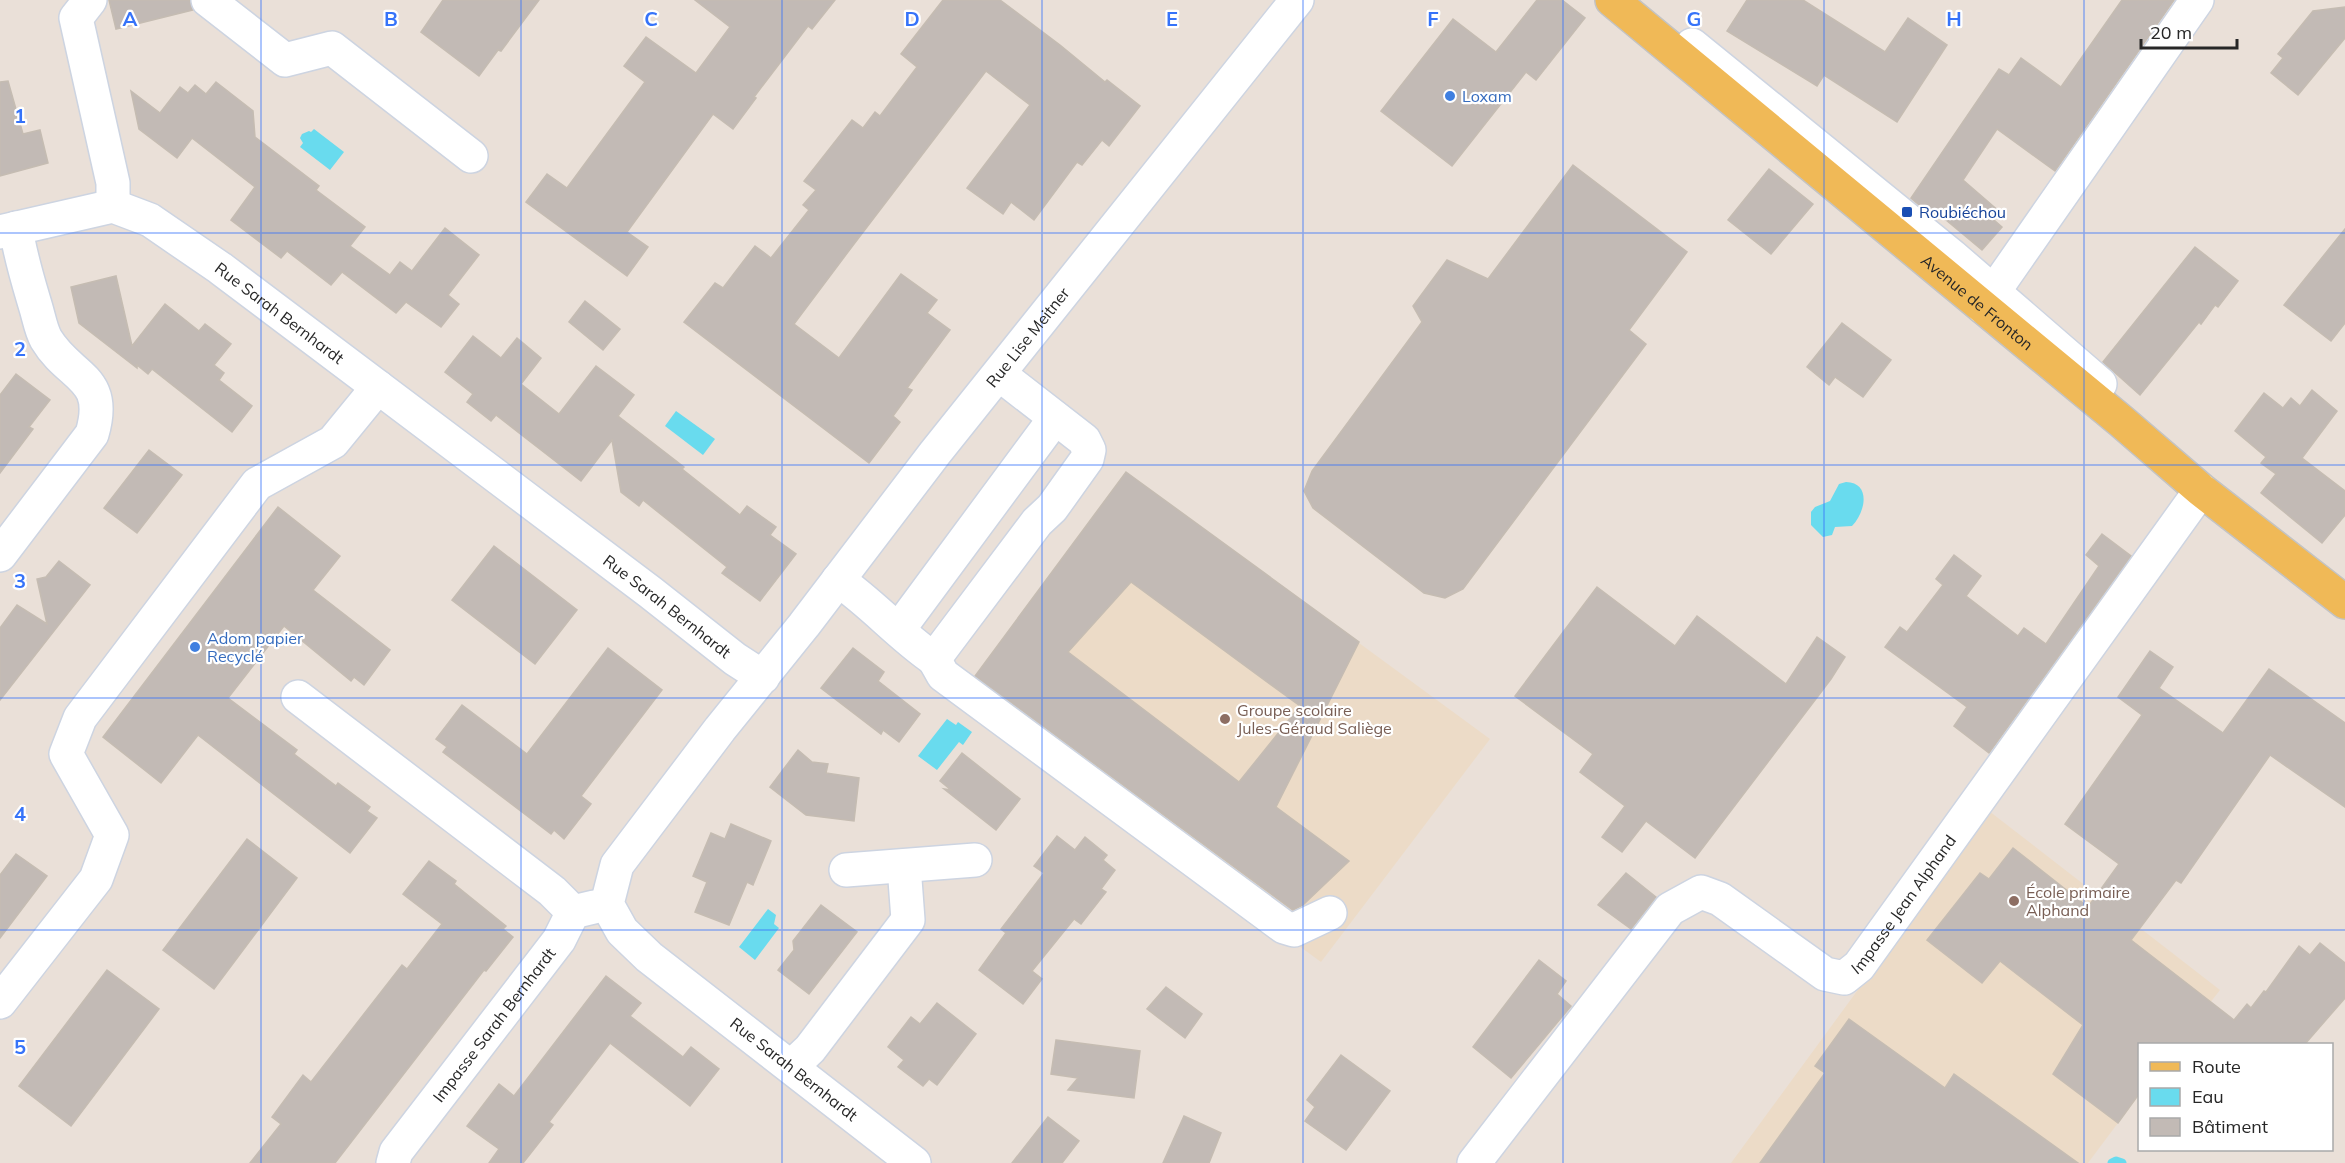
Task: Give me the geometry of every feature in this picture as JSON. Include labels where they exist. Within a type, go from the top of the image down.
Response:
[{"type":"main road","name":"Avenue de Fronton","points":[[1612,0],[1989,299],[2121,421],[2201,490],[2345,602]]},
{"type":"street","points":[[0,555],[85,444],[92,434],[96,418],[97,401],[89,384],[61,358],[46,338],[20,256],[8,230],[113,206],[113,183],[76,18],[90,0]]},
{"type":"street","points":[[208,0],[285,60],[332,48],[471,156]]},
{"type":"street","name":"Rue Lise Meitner","points":[[763,677],[935,453],[1297,0]]},
{"type":"street","points":[[1637,0],[1989,299],[2197,0]]},
{"type":"street","name":"Rue Sarah Bernhardt","points":[[113,206],[150,220],[220,268],[650,592],[735,659],[763,677]]},
{"type":"street","points":[[934,659],[1037,522],[1052,508],[1087,459],[1089,450],[1084,440],[999,374]]},
{"type":"street","points":[[0,1002],[96,879],[112,835],[66,754],[80,718],[257,484],[333,442],[378,387]]},
{"type":"street","points":[[899,629],[1055,418]]},
{"type":"street","name":"Impasse Jean Alphand","points":[[1474,1163],[1670,909],[1701,892],[1720,899],[1825,974],[1844,978],[1859,966],[2201,490]]},
{"type":"street","points":[[838,580],[899,629],[911,644],[934,659],[943,675],[1284,927],[1294,930],[1330,913]]},
{"type":"street","points":[[298,697],[552,891],[573,912],[607,904],[617,865],[720,729],[763,677]]},
{"type":"street","points":[[846,870],[975,860]]},
{"type":"street","points":[[791,1067],[810,1049],[908,920],[904,866]]},
{"type":"street","name":"Rue Sarah Bernhardt","points":[[607,904],[622,931],[649,957],[914,1163]]},
{"type":"street","name":"Impasse Sarah Bernhardt","points":[[393,1163],[396,1152],[559,940],[573,912]]},
{"type":"shaded area","name":"Groupe scolaire Jules-Géraud Saliège","points":[[1126,472],[1490,739],[1321,962],[959,698]]},
{"type":"shaded area","name":"École primaire Alphand","points":[[1989,811],[2220,990],[2179,1043],[2138,1043],[2138,1096],[2088,1163],[1731,1163]]},
{"type":"water","points":[[314,129],[344,152],[330,170],[300,147],[303,143],[300,138],[302,134]]},
{"type":"water","points":[[676,411],[715,439],[703,455],[665,426]]},
{"type":"water","points":[[1846,482],[1860,487],[1864,499],[1863,507],[1852,526],[1835,527],[1832,535],[1823,537],[1811,525],[1811,512],[1815,507],[1830,501],[1839,484]]},
{"type":"water","points":[[947,719],[956,725],[958,722],[972,732],[963,745],[959,742],[937,770],[918,756]]},
{"type":"water","points":[[768,909],[776,915],[774,924],[779,928],[755,960],[739,947]]},
{"type":"building","points":[[109,0],[190,0],[193,10],[116,29]]},
{"type":"building","points":[[443,0],[539,0],[479,76],[421,32]]},
{"type":"building","points":[[695,0],[835,0],[812,29],[808,26],[754,97],[756,98],[733,129],[713,114],[627,232],[648,247],[627,276],[526,202],[547,174],[567,188],[645,82],[624,66],[646,37],[696,73],[730,27]]},
{"type":"building","points":[[943,0],[1000,0],[1105,82],[1107,80],[1140,106],[1109,146],[1102,140],[1082,165],[1077,162],[1034,220],[1011,202],[1003,214],[967,188],[1030,105],[986,71],[854,244],[794,324],[839,358],[901,274],[937,300],[927,313],[950,330],[907,388],[912,390],[893,416],[900,422],[869,463],[684,322],[715,283],[723,288],[755,246],[771,258],[809,210],[803,205],[816,190],[804,181],[852,120],[863,128],[875,112],[880,116],[917,67],[901,54]]},
{"type":"building","name":"Loxam","points":[[1537,0],[1562,0],[1585,18],[1536,80],[1526,72],[1452,166],[1381,111],[1453,19],[1496,52]]},
{"type":"building","points":[[1747,0],[1803,0],[1885,52],[1908,18],[1947,45],[1897,122],[1824,75],[1817,86],[1727,31]]},
{"type":"building","points":[[2122,0],[2174,0],[2055,171],[1997,129],[1963,180],[2000,212],[1994,220],[2002,227],[1982,250],[1940,215],[1936,219],[1911,198],[1999,69],[2009,75],[2021,58],[2061,87]]},
{"type":"building","points":[[2345,7],[2345,38],[2298,95],[2271,73],[2283,58],[2278,54],[2313,11]]},
{"type":"building","points":[[8,81],[23,134],[40,130],[48,163],[0,176],[0,82]]},
{"type":"building","points":[[216,82],[253,111],[255,137],[319,186],[316,190],[365,227],[350,246],[390,275],[400,262],[412,271],[445,228],[479,255],[448,295],[459,304],[441,327],[406,302],[396,313],[342,272],[331,285],[287,251],[281,258],[231,220],[255,187],[192,138],[177,158],[139,129],[131,91],[160,113],[180,87],[188,93],[195,85],[206,94]]},
{"type":"building","points":[[1573,165],[1687,252],[1629,330],[1646,344],[1463,589],[1445,598],[1424,593],[1313,508],[1304,491],[1312,471],[1422,322],[1413,306],[1447,260],[1488,279]]},
{"type":"building","points":[[1769,169],[1813,204],[1771,254],[1728,220]]},
{"type":"building","points":[[2345,229],[2345,323],[2331,341],[2284,305]]},
{"type":"building","points":[[2195,247],[2238,281],[2218,307],[2215,305],[2201,324],[2199,322],[2140,395],[2103,362]]},
{"type":"building","points":[[116,276],[132,346],[165,304],[199,331],[205,324],[231,344],[214,365],[224,373],[219,380],[252,406],[232,432],[152,369],[148,374],[137,365],[137,368],[79,323],[71,287]]},
{"type":"building","points":[[585,301],[620,329],[603,350],[569,322]]},
{"type":"building","points":[[1842,323],[1891,360],[1863,397],[1835,377],[1829,385],[1807,367]]},
{"type":"building","points":[[473,336],[501,358],[517,338],[541,358],[521,384],[559,414],[596,366],[634,395],[618,416],[684,467],[682,469],[740,515],[747,506],[776,527],[770,535],[796,554],[760,601],[722,573],[727,567],[643,500],[639,506],[621,492],[612,440],[581,481],[496,415],[491,421],[467,402],[473,394],[445,372]]},
{"type":"building","points":[[16,374],[50,400],[29,427],[33,429],[0,473],[0,395]]},
{"type":"building","points":[[2312,390],[2337,411],[2302,458],[2345,491],[2345,515],[2322,543],[2261,493],[2276,474],[2261,463],[2266,457],[2235,431],[2264,393],[2283,408],[2291,398],[2300,406]]},
{"type":"building","points":[[149,450],[182,475],[137,533],[104,508]]},
{"type":"building","points":[[1126,472],[1359,642],[1276,807],[1349,861],[1303,905],[1293,910],[975,676]],"holes":[[[1131,582],[1300,706],[1239,782],[1068,652]]]},
{"type":"building","points":[[278,507],[340,556],[313,590],[390,650],[364,685],[354,677],[351,681],[284,626],[228,698],[297,750],[294,754],[336,786],[338,783],[370,807],[367,811],[377,818],[350,853],[198,735],[161,783],[103,737]]},
{"type":"building","points":[[2102,534],[2131,556],[1989,753],[1954,726],[1967,707],[1885,647],[1900,627],[1907,632],[1943,585],[1936,579],[1954,555],[1981,576],[1966,596],[2018,636],[2024,628],[2046,644],[2099,566],[2086,555]]},
{"type":"building","points":[[494,546],[577,610],[535,664],[452,600]]},
{"type":"building","points":[[59,561],[90,585],[0,700],[0,628],[17,605],[47,624],[37,579],[46,577]]},
{"type":"building","points":[[1597,587],[1675,646],[1697,616],[1786,684],[1817,637],[1845,657],[1831,679],[1695,858],[1646,821],[1622,852],[1602,837],[1625,806],[1580,772],[1593,754],[1515,696]]},
{"type":"building","points":[[608,648],[662,690],[581,796],[591,804],[564,839],[554,830],[551,834],[443,752],[447,747],[436,739],[462,705],[527,754]]},
{"type":"building","points":[[853,648],[884,672],[878,681],[920,714],[899,742],[883,730],[881,734],[821,688]]},
{"type":"building","points":[[2150,651],[2173,667],[2159,688],[2223,733],[2269,669],[2345,723],[2345,807],[2270,755],[2181,883],[2176,880],[2131,940],[2234,1020],[2247,1004],[2251,1008],[2264,991],[2266,992],[2299,946],[2310,955],[2320,943],[2345,963],[2345,998],[2306,1043],[2138,1043],[2138,1095],[2118,1123],[2053,1074],[2083,1025],[2000,961],[1982,983],[1927,940],[1980,873],[1989,879],[2013,848],[2088,907],[2119,864],[2065,824],[2142,715],[2118,697]]},
{"type":"building","points":[[798,750],[812,762],[828,764],[826,773],[859,778],[854,821],[806,815],[770,787]]},
{"type":"building","points":[[962,753],[1020,799],[996,830],[944,789],[951,790],[940,781]]},
{"type":"building","points":[[731,824],[771,841],[753,885],[747,882],[729,925],[695,912],[707,882],[693,876],[711,833],[725,839]]},
{"type":"building","points":[[1057,836],[1075,850],[1085,837],[1107,855],[1103,860],[1115,870],[1101,889],[1106,892],[1081,924],[1074,919],[1032,971],[1042,979],[1023,1004],[979,970],[1006,933],[1001,929],[1044,873],[1034,866]]},
{"type":"building","points":[[247,839],[297,878],[214,989],[163,950]]},
{"type":"building","points":[[16,854],[47,876],[0,938],[0,875]]},
{"type":"building","points":[[429,861],[456,881],[454,884],[506,926],[503,929],[513,937],[486,971],[484,970],[335,1163],[250,1163],[281,1124],[272,1117],[303,1075],[311,1082],[402,965],[407,969],[442,924],[403,894]]},
{"type":"building","points":[[1626,873],[1656,897],[1631,929],[1598,905]]},
{"type":"building","points":[[821,905],[857,932],[809,994],[778,970],[794,950],[793,941]]},
{"type":"building","points":[[1539,960],[1566,981],[1557,994],[1571,1006],[1511,1078],[1473,1047]]},
{"type":"building","points":[[107,970],[159,1009],[71,1126],[19,1086]]},
{"type":"building","points":[[606,976],[641,1003],[630,1016],[683,1057],[691,1047],[719,1069],[690,1106],[610,1043],[549,1122],[553,1125],[523,1163],[489,1163],[499,1149],[467,1126],[499,1084],[514,1096]]},
{"type":"building","points":[[1166,987],[1202,1014],[1185,1038],[1147,1009]]},
{"type":"building","points":[[937,1003],[976,1034],[937,1085],[929,1079],[923,1086],[898,1067],[904,1060],[888,1047],[911,1017],[920,1024]]},
{"type":"building","points":[[1849,1019],[1945,1088],[1954,1074],[2078,1163],[1760,1163],[1825,1073],[1815,1066]]},
{"type":"building","points":[[1056,1040],[1140,1051],[1134,1098],[1068,1090],[1078,1078],[1051,1074]]},
{"type":"building","points":[[1341,1055],[1390,1091],[1346,1150],[1305,1121],[1315,1107],[1307,1100]]},
{"type":"building","points":[[1184,1116],[1221,1133],[1209,1163],[1163,1163]]},
{"type":"building","points":[[1048,1117],[1079,1141],[1062,1163],[1012,1163]]},
{"type":"waterway","points":[[2112,1163],[2116,1161],[2122,1163]]},
{"type":"place","name":"Loxam","points":[[1450,96]]},
{"type":"place","name":"Roubiéchou","points":[[1907,212]]},
{"type":"place","name":"Adom papier Recyclé","points":[[195,647]]},
{"type":"place","name":"Groupe scolaire Jules-Géraud Saliège","points":[[1225,719]]},
{"type":"place","name":"École primaire Alphand","points":[[2014,901]]}]
